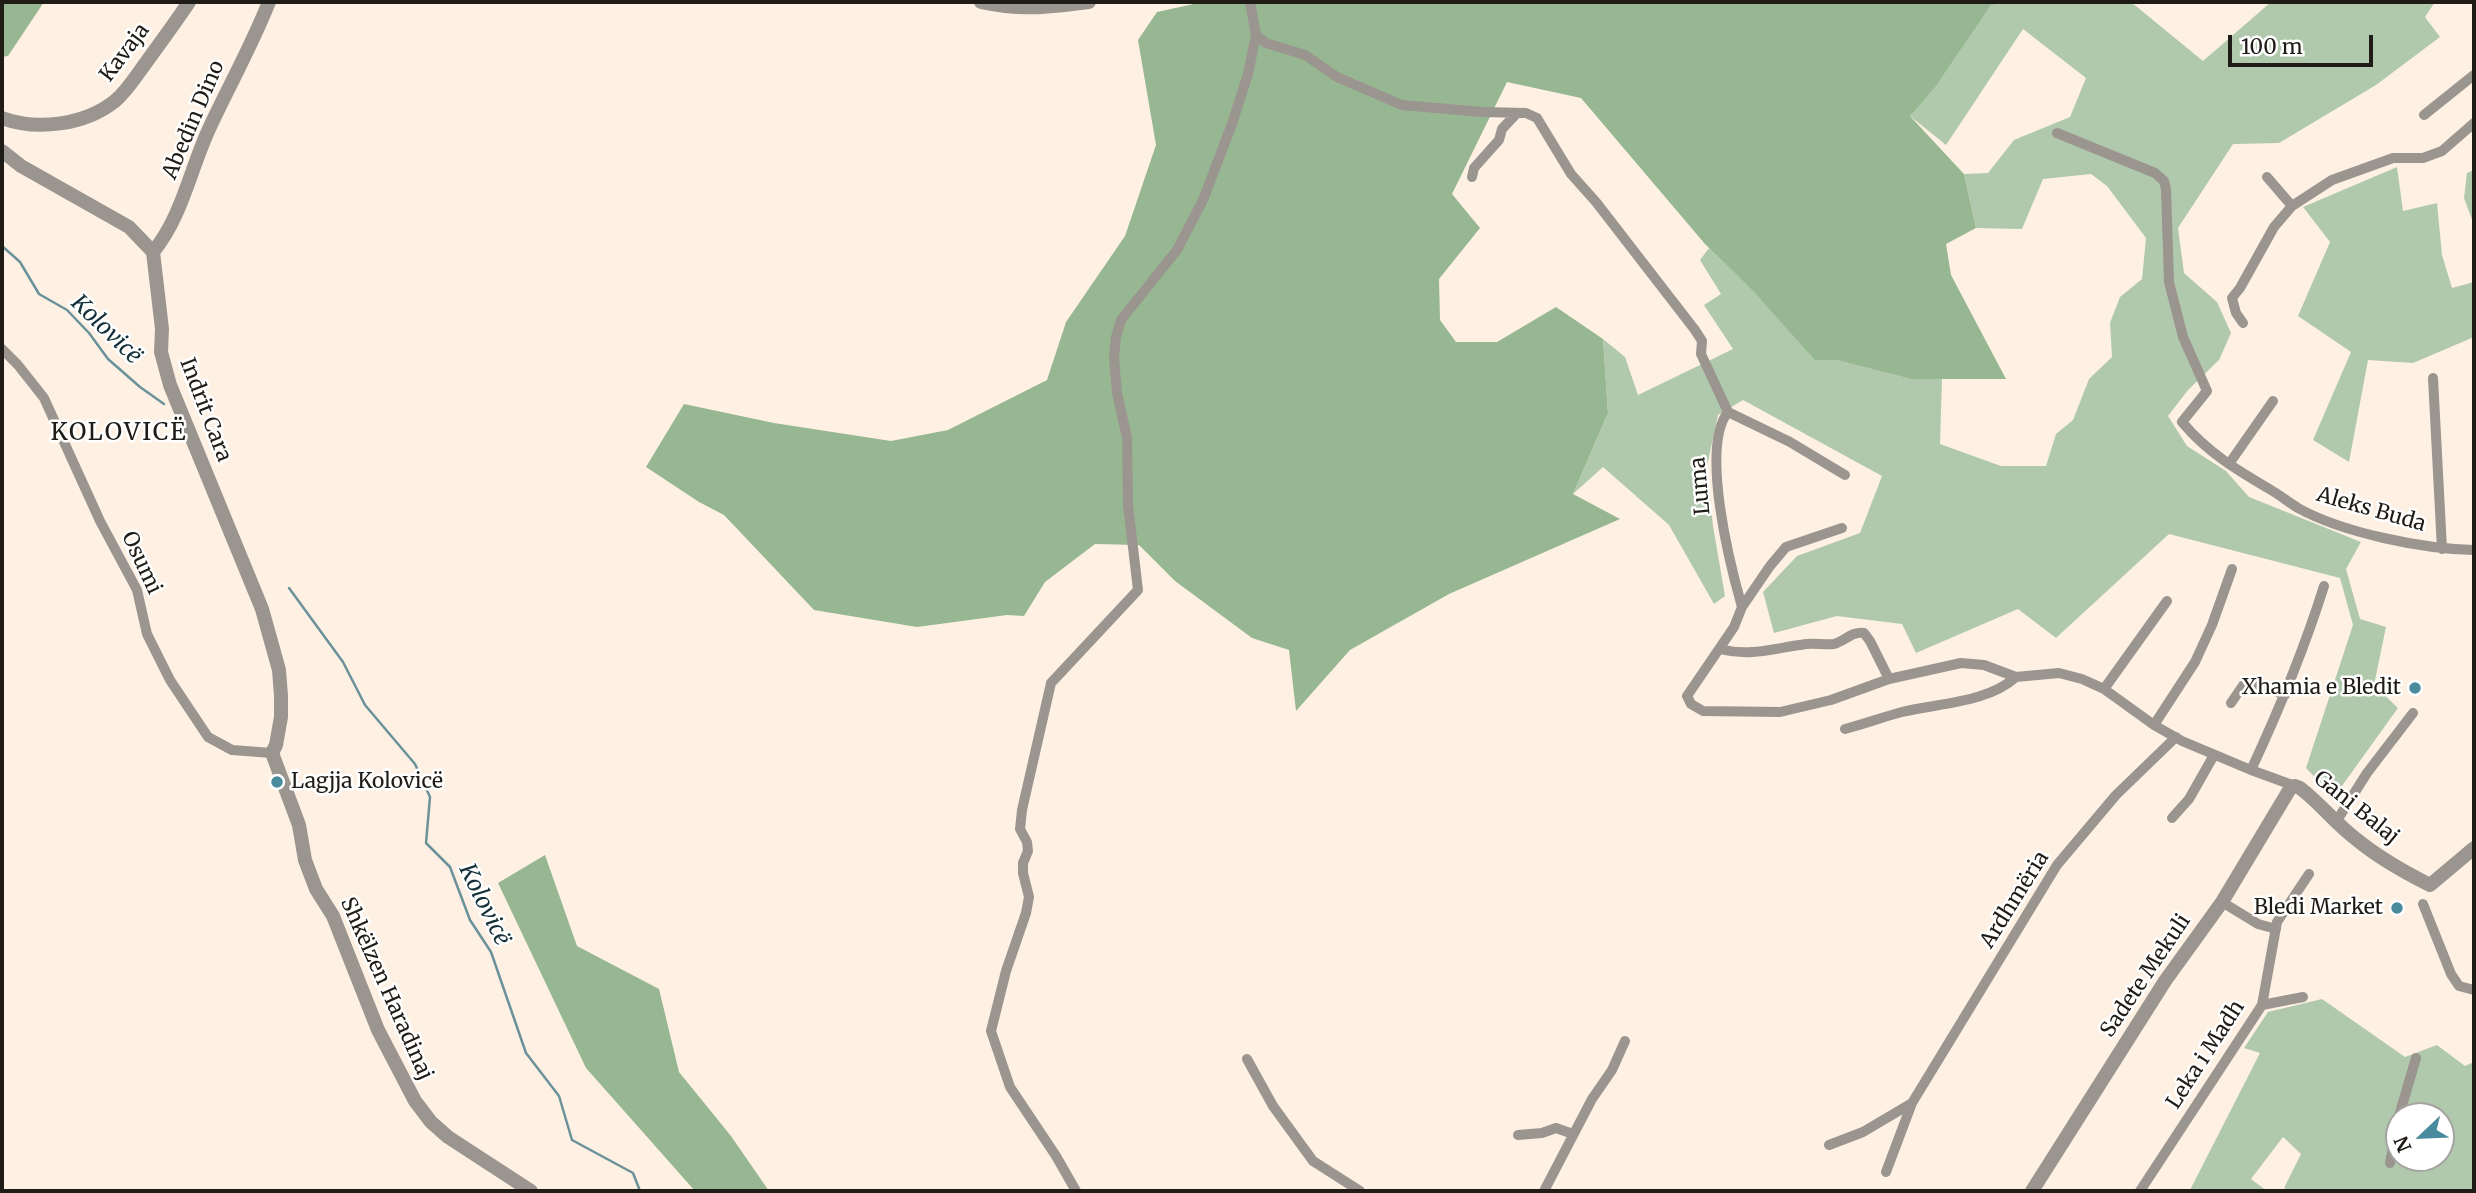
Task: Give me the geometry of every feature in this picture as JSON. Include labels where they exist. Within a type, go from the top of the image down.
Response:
[{"type":"street","name":"Kavaja","points":[[2,118],[17,123],[48,124],[79,119],[105,108],[127,90],[189,2]]},
{"type":"street","name":"Abedin Dino","points":[[153,252],[160,244],[181,202],[208,132],[269,2]]},
{"type":"street","points":[[981,2],[1009,8],[1034,9],[1089,2]]},
{"type":"street","points":[[1076,1191],[1010,1087],[991,1031],[1029,897],[1023,873],[1023,863],[1028,851],[1027,842],[1020,829],[1022,810],[1051,683],[1138,590],[1128,505],[1128,447],[1117,393],[1114,358],[1116,337],[1121,320],[1177,250],[1203,200],[1248,74],[1256,35],[1250,2]]},
{"type":"street","points":[[1256,35],[1266,43],[1306,55],[1337,77],[1402,104],[1526,113],[1536,118],[1571,174],[1597,202],[1695,330],[1702,341],[1701,354],[1728,412],[1790,442],[1845,475]]},
{"type":"street","points":[[2424,115],[2474,75]]},
{"type":"street","points":[[1472,177],[1474,168],[1499,140],[1502,129],[1517,113]]},
{"type":"street","points":[[2243,323],[2236,313],[2232,298],[2274,227],[2292,206],[2332,180],[2393,158],[2423,158],[2442,151],[2474,123]]},
{"type":"street","name":"Aleks Buda","points":[[2057,133],[2155,173],[2164,181],[2169,282],[2183,337],[2207,391],[2182,422],[2199,443],[2298,508],[2327,520],[2381,537],[2442,549],[2474,550]]},
{"type":"street","points":[[2,151],[21,166],[129,227],[153,252]]},
{"type":"street","points":[[2266,177],[2292,206]]},
{"type":"street","name":"Indrit Cara","points":[[153,252],[162,329],[160,352],[170,386],[262,609],[279,670],[281,717],[272,753]]},
{"type":"street","name":"Osumi","points":[[2,349],[44,398],[100,521],[137,590],[147,634],[170,680],[208,737],[232,750],[272,753]]},
{"type":"street","points":[[2433,378],[2442,549]]},
{"type":"street","points":[[2228,464],[2273,401]]},
{"type":"street","name":"Luma","points":[[1728,412],[1719,432],[1716,454],[1717,486],[1733,577],[1742,607]]},
{"type":"street","points":[[1842,528],[1786,547],[1742,607],[1734,627],[1694,682],[1687,696],[1691,704],[1703,711],[1780,712],[1831,700],[1889,679],[1961,663],[1984,665],[2016,677],[1990,693],[1902,712],[1845,729]]},
{"type":"street","points":[[2154,725],[2195,662],[2212,625],[2232,569]]},
{"type":"street","points":[[2251,770],[2286,695],[2324,586]]},
{"type":"street","points":[[2104,689],[2167,600]]},
{"type":"street","points":[[1719,649],[1738,654],[1759,653],[1809,644],[1834,644],[1857,632],[1864,633],[1889,679]]},
{"type":"street","name":"Gani Balaj","points":[[2016,677],[2059,673],[2104,689],[2154,725],[2176,737],[2305,791],[2356,839],[2402,872],[2430,886],[2474,848]]},
{"type":"street","points":[[2231,703],[2244,684],[2250,681],[2286,695]]},
{"type":"street","points":[[2336,822],[2367,774],[2413,713]]},
{"type":"street","name":"Ardhmëria","points":[[1886,1172],[1912,1103],[2057,865],[2116,795],[2176,737]]},
{"type":"street","name":"Shkëlzen Haradinaj","points":[[272,753],[299,825],[305,859],[316,889],[333,916],[378,1030],[415,1101],[431,1122],[449,1137],[528,1191]]},
{"type":"street","points":[[2172,818],[2189,799],[2214,755]]},
{"type":"street","name":"Sadete Mekuli","points":[[2032,1191],[2165,981],[2222,901],[2288,791],[2295,786]]},
{"type":"street","name":"Leka i Madh","points":[[2140,1191],[2262,1005],[2277,922],[2309,874]]},
{"type":"street","points":[[2222,901],[2258,924],[2276,929]]},
{"type":"street","points":[[2423,904],[2451,974],[2459,986],[2474,990]]},
{"type":"street","points":[[2262,1005],[2303,997]]},
{"type":"street","points":[[1544,1191],[1592,1099],[1612,1070],[1625,1041]]},
{"type":"street","points":[[2403,1102],[2416,1058]]},
{"type":"street","points":[[1247,1059],[1273,1106],[1313,1161],[1360,1191]]},
{"type":"street","name":"Ardhmëria","points":[[1829,1145],[1863,1132],[1912,1103]]},
{"type":"street","points":[[1518,1135],[1542,1133],[1556,1128],[1573,1134]]},
{"type":"green space","points":[[2,2],[44,2],[8,56],[2,57]]},
{"type":"green space","points":[[1203,2],[2006,2],[1991,5],[1935,87],[1910,116],[1964,174],[1976,228],[1946,244],[1951,275],[2006,379],[1911,379],[1838,360],[1815,360],[1754,292],[1705,244],[1581,98],[1507,82],[1452,194],[1480,228],[1439,279],[1440,320],[1456,342],[1497,342],[1556,307],[1603,339],[1608,413],[1573,494],[1620,519],[1449,594],[1350,650],[1296,711],[1289,650],[1252,638],[1175,581],[1139,545],[1095,544],[1045,582],[1024,616],[1007,615],[917,627],[814,610],[724,515],[646,467],[684,404],[774,423],[891,441],[948,430],[1047,380],[1066,322],[1125,236],[1156,145],[1138,40],[1157,12]]},
{"type":"green space","points":[[1997,2],[2131,2],[2203,61],[2271,2],[2435,2],[2425,17],[2440,37],[2376,85],[2279,143],[2233,144],[2178,228],[2184,273],[2217,302],[2231,333],[2219,360],[2188,390],[2168,416],[2187,446],[2226,471],[2249,497],[2361,542],[2346,569],[2360,619],[2386,627],[2374,685],[2398,708],[2334,797],[2306,768],[2353,625],[2340,578],[2169,534],[2056,638],[2018,609],[1916,653],[1902,624],[1837,616],[1774,633],[1763,592],[1797,556],[1860,533],[1882,476],[1743,400],[1718,415],[1707,466],[1713,526],[1725,596],[1714,604],[1669,525],[1603,467],[1573,494],[1608,413],[1603,339],[1625,357],[1638,395],[1733,349],[1704,305],[1721,294],[1700,260],[1709,248],[1818,354],[1911,379],[1942,379],[1940,444],[2001,466],[2046,466],[2056,434],[2073,420],[2089,379],[2112,357],[2110,323],[2120,297],[2142,279],[2146,238],[2107,186],[2091,174],[2043,179],[2022,229],[1976,228],[1964,174],[1988,173],[2014,140],[2070,117],[2086,78],[2023,29],[1946,145],[1910,116],[1991,5]]},
{"type":"green space","points":[[2397,167],[2403,211],[2437,203],[2442,255],[2452,288],[2474,282],[2474,337],[2413,363],[2368,360],[2349,462],[2313,440],[2351,352],[2298,316],[2330,242],[2303,207]]},
{"type":"green space","points":[[2474,170],[2474,225],[2464,198],[2467,173]]},
{"type":"green space","points":[[545,855],[577,946],[659,989],[679,1072],[731,1136],[769,1191],[695,1191],[586,1068],[498,883]]},
{"type":"green space","points":[[2322,999],[2405,1057],[2437,1045],[2465,1066],[2474,1062],[2474,1191],[2291,1191],[2284,1188],[2301,1154],[2283,1137],[2251,1179],[2267,1191],[2190,1190],[2260,1053],[2244,1048],[2268,1012]]},
{"type":"waterway","name":"Kolovicë","points":[[2,246],[20,262],[39,294],[67,310],[89,333],[108,359],[164,404]]},
{"type":"waterway","name":"Kolovicë","points":[[289,588],[343,662],[365,705],[415,764],[430,797],[426,843],[450,867],[470,920],[491,952],[526,1053],[559,1096],[572,1140],[633,1173],[640,1191]]},
{"type":"place","name":"Xhamia e Bledit","points":[[2415,688]]},
{"type":"place","name":"Lagjja Kolovicë","points":[[277,782]]},
{"type":"place","name":"Bledi Market","points":[[2397,908]]},
{"type":"district","name":"KOLOVICË","points":[[119,433]]}]
